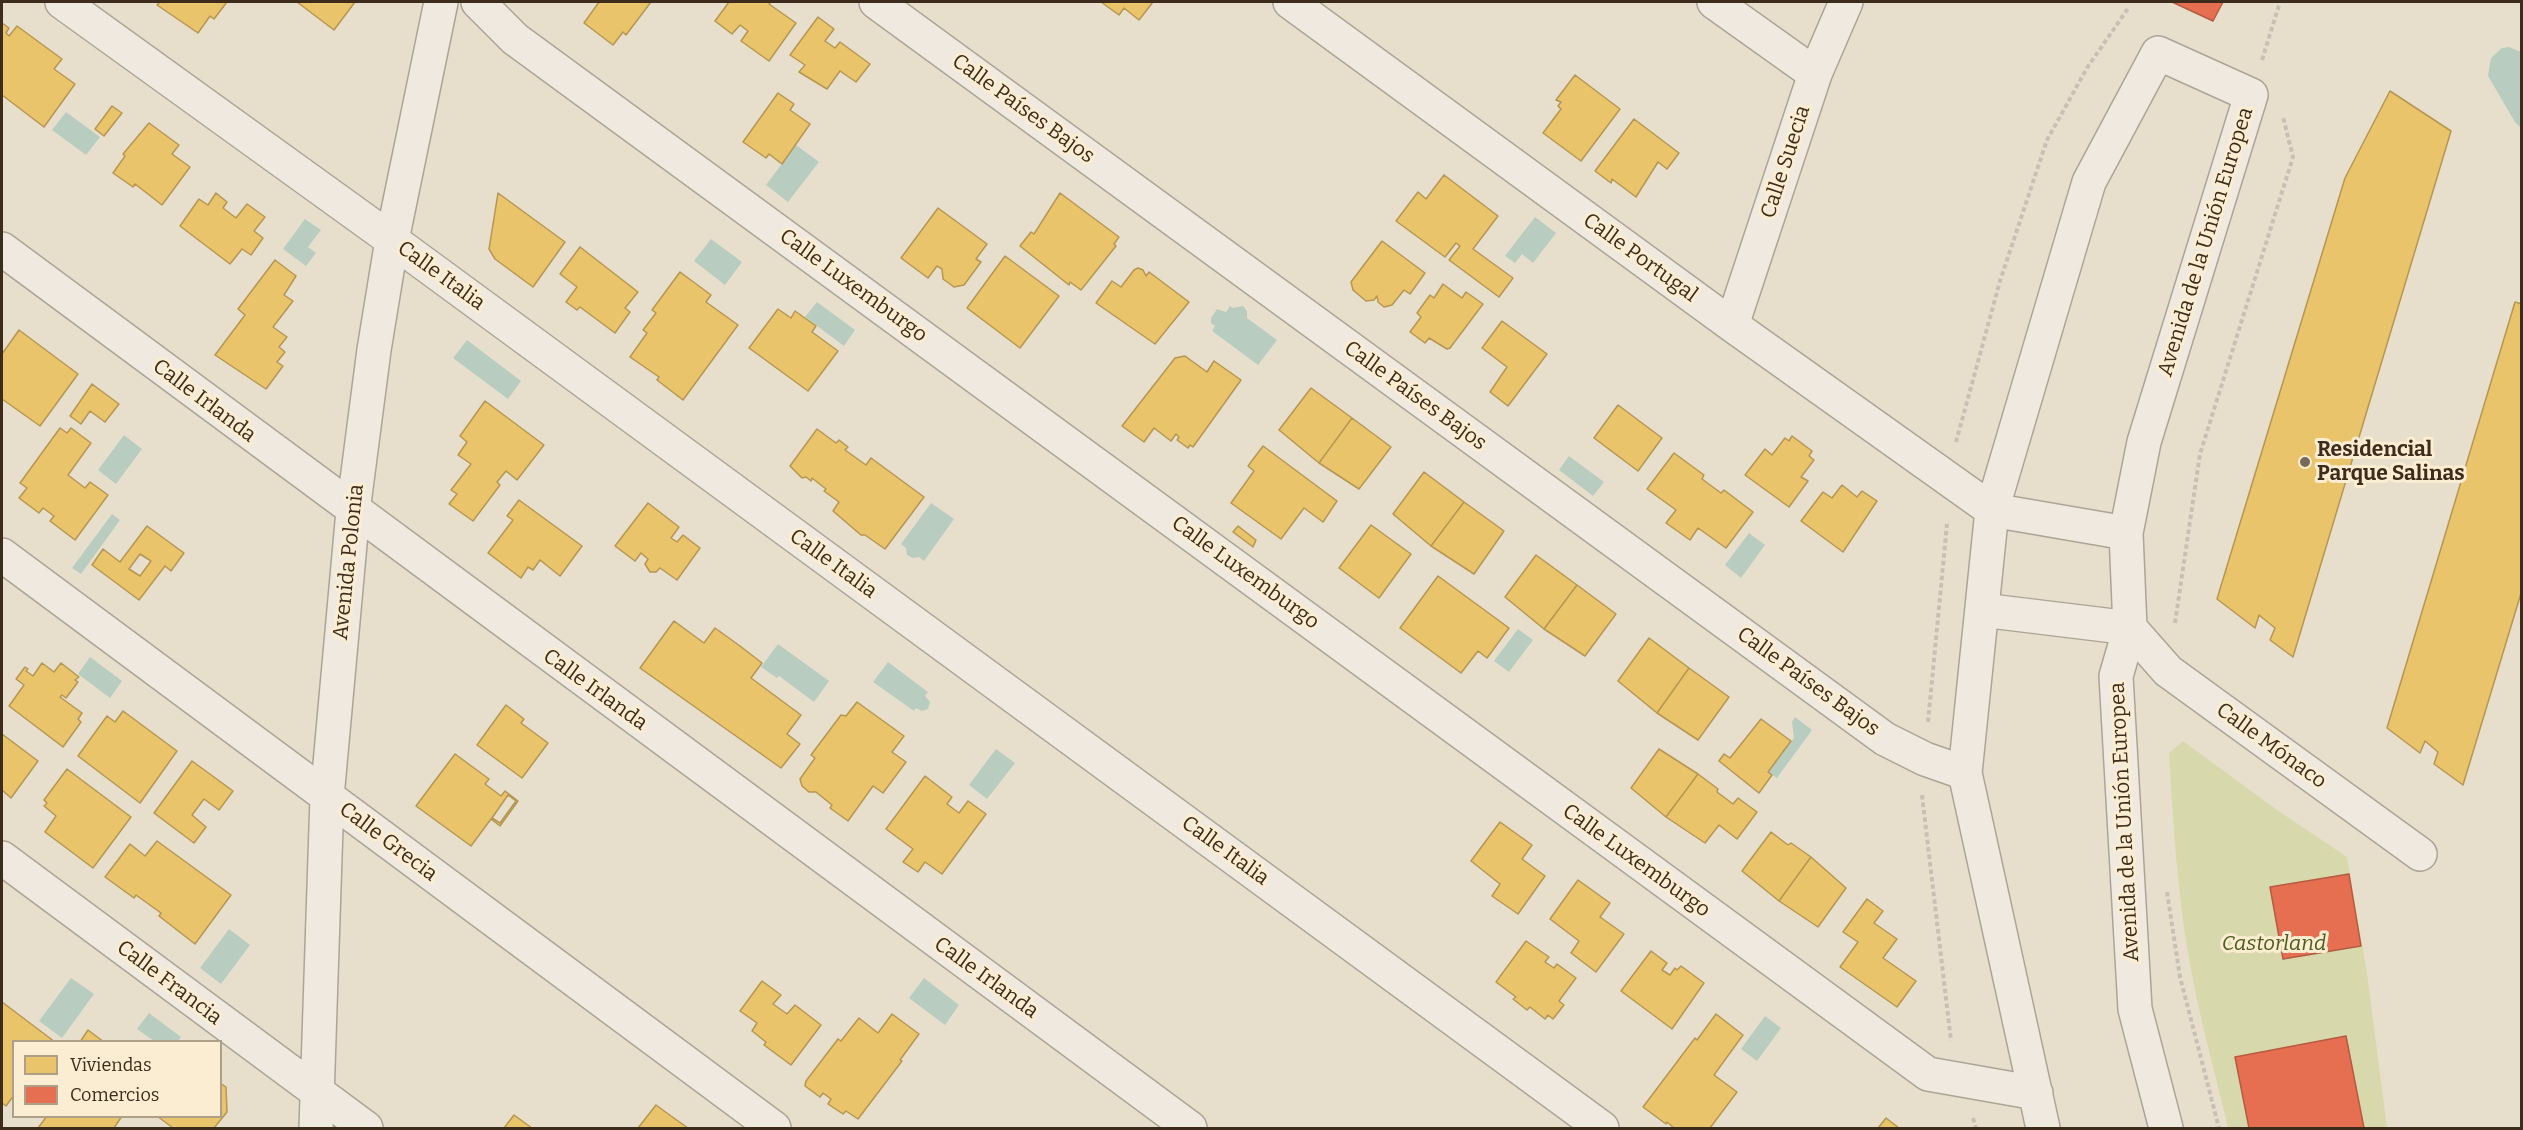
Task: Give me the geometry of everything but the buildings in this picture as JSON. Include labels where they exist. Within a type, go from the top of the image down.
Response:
[{"type":"street","name":"Calle Italia","points":[[62,2],[392,240],[1602,1128]]},
{"type":"street","name":"Avenida Polonia","points":[[316,1128],[327,797],[353,511],[374,350],[392,240],[441,2]]},
{"type":"street","name":"Calle Luxemburgo","points":[[478,2],[515,39],[1928,1074],[2036,1093]]},
{"type":"street","name":"Calle Países Bajos","points":[[876,2],[1885,739],[1924,759],[1965,773]]},
{"type":"street","name":"Calle Portugal","points":[[1290,2],[1732,326],[1992,510]]},
{"type":"street","points":[[1713,2],[1815,74]]},
{"type":"street","name":"Calle Suecia","points":[[1732,326],[1815,74],[1846,2]]},
{"type":"street","name":"Avenida de la Unión Europea","points":[[2043,1128],[1965,773],[1992,510],[2089,182],[2157,53],[2251,95],[2144,442],[2126,533],[2130,628],[2116,676],[2135,1009],[2166,1128]]},
{"type":"street","name":"Calle Irlanda","points":[[2,249],[353,511],[1190,1128]]},
{"type":"street","points":[[1992,510],[2126,533]]},
{"type":"street","name":"Calle Grecia","points":[[2,555],[774,1128]]},
{"type":"street","points":[[1982,610],[2130,628]]},
{"type":"street","name":"Calle Mónaco","points":[[2130,628],[2168,671],[2420,854]]},
{"type":"street","name":"Calle Francia","points":[[2,858],[366,1128]]},
{"type":"path","points":[[2251,95],[2280,2]]},
{"type":"path","points":[[1951,481],[1953,454],[2000,281],[2047,140],[2087,68],[2129,7]]},
{"type":"path","points":[[2168,671],[2200,454],[2293,157],[2282,110]]},
{"type":"path","points":[[2166,888],[2180,977],[2219,1128]]},
{"type":"green space","name":"Castorland","points":[[2183,741],[2277,810],[2347,857],[2367,973],[2387,1128],[2228,1128],[2197,1002],[2181,907],[2169,753]]},
{"type":"shaded area","points":[[2509,47],[2521,52],[2521,128],[2515,122],[2488,76],[2491,58],[2502,48]]},
{"type":"shaded area","points":[[66,112],[100,137],[86,155],[52,130]]},
{"type":"shaded area","points":[[796,145],[819,162],[788,202],[766,185]]},
{"type":"shaded area","points":[[1535,217],[1556,233],[1533,263],[1522,254],[1515,263],[1505,256]]},
{"type":"shaded area","points":[[305,219],[321,230],[308,247],[316,253],[306,266],[283,249]]},
{"type":"shaded area","points":[[711,239],[742,262],[725,285],[694,261]]},
{"type":"shaded area","points":[[817,302],[855,330],[844,346],[805,317]]},
{"type":"shaded area","points":[[1230,306],[1233,308],[1243,306],[1247,311],[1247,318],[1277,340],[1258,365],[1212,331],[1215,326],[1211,323],[1211,318],[1217,309],[1226,312]]},
{"type":"shaded area","points":[[467,340],[521,381],[508,399],[453,358]]},
{"type":"shaded area","points":[[124,435],[142,449],[116,484],[98,470]]},
{"type":"shaded area","points":[[1569,456],[1604,482],[1593,496],[1559,470]]},
{"type":"shaded area","points":[[931,503],[954,519],[924,561],[919,557],[913,558],[907,555],[906,548],[901,544]]},
{"type":"shaded area","points":[[112,514],[120,520],[81,574],[72,568]]},
{"type":"shaded area","points":[[1749,533],[1765,545],[1741,578],[1725,565]]},
{"type":"shaded area","points":[[1518,629],[1533,640],[1509,672],[1494,661]]},
{"type":"shaded area","points":[[778,644],[829,681],[814,702],[779,676],[777,678],[761,667]]},
{"type":"shaded area","points":[[90,657],[122,681],[110,698],[78,674]]},
{"type":"shaded area","points":[[888,662],[928,692],[925,696],[930,702],[928,709],[922,711],[916,708],[914,711],[873,682]]},
{"type":"shaded area","points":[[1795,717],[1812,730],[1777,778],[1768,772],[1794,738],[1792,722]]},
{"type":"shaded area","points":[[996,749],[1015,763],[987,799],[969,785]]},
{"type":"shaded area","points":[[229,929],[250,945],[221,984],[200,968]]},
{"type":"shaded area","points":[[71,978],[94,994],[62,1038],[39,1021]]},
{"type":"shaded area","points":[[924,978],[959,1005],[945,1025],[909,998]]},
{"type":"shaded area","points":[[149,1013],[181,1037],[179,1040],[153,1040],[137,1029]]},
{"type":"shaded area","points":[[1765,1016],[1781,1028],[1757,1061],[1741,1049]]},
{"type":"place","name":"Residencial Parque Salinas","points":[[2305,462]]}]
